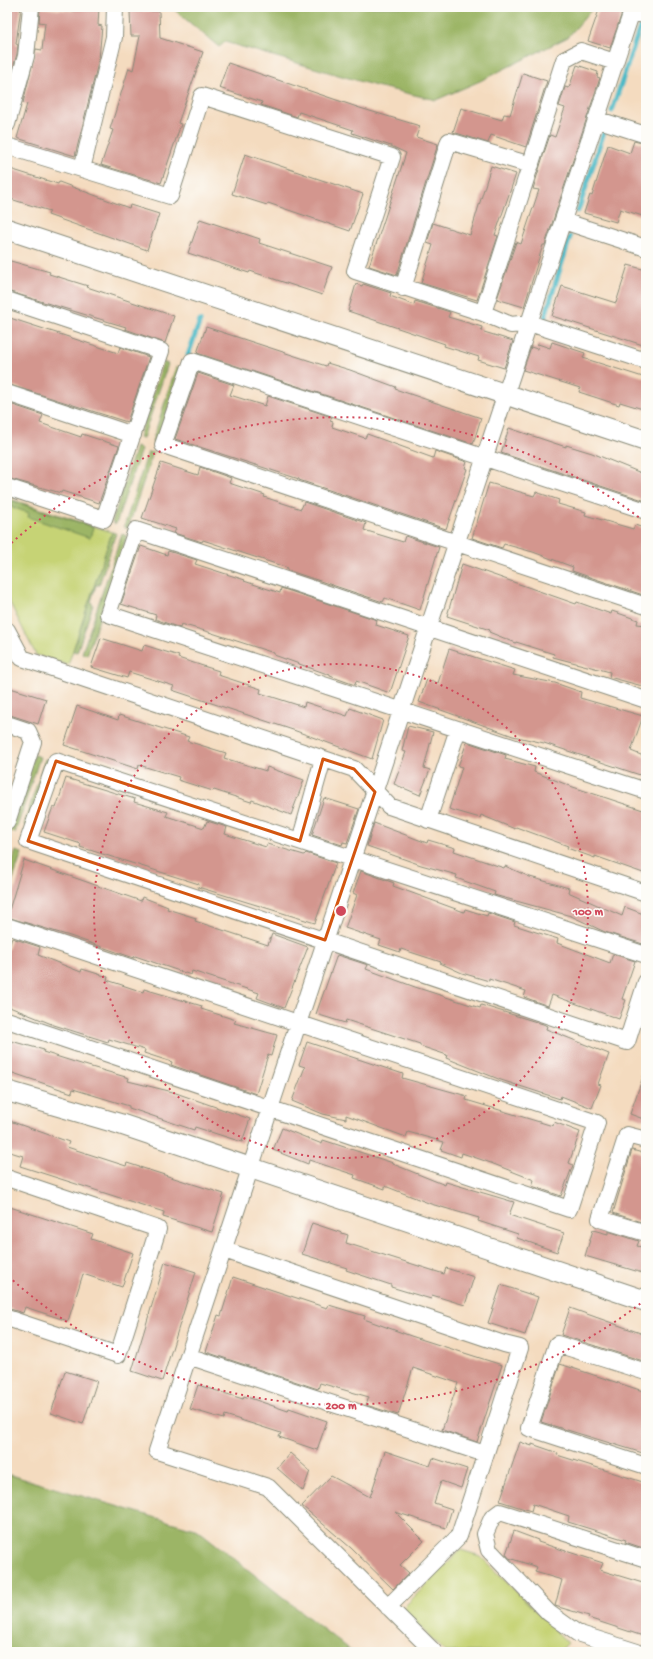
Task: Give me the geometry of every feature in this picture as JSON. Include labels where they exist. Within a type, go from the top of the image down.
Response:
[{"type":"street","points":[[7,124],[26,56],[31,7]]},
{"type":"street","points":[[82,169],[114,37],[115,7]]},
{"type":"street","points":[[434,1652],[268,1487],[157,1451],[632,11],[646,16]]},
{"type":"street","points":[[483,313],[564,60],[581,51],[616,62]]},
{"type":"street","points":[[7,146],[170,196],[202,96],[392,157],[355,271],[483,313],[511,325],[529,323],[646,361]]},
{"type":"street","points":[[596,119],[646,135]]},
{"type":"street","points":[[403,288],[449,141],[531,165]]},
{"type":"street","points":[[563,221],[646,248]]},
{"type":"street","points":[[7,229],[646,441]]},
{"type":"street","points":[[7,300],[161,351],[104,519],[7,487]]},
{"type":"street","points":[[646,511],[192,361],[163,445],[646,606]]},
{"type":"street","points":[[7,393],[133,435]]},
{"type":"street","points":[[646,700],[136,530],[108,614],[646,791]]},
{"type":"street","points":[[7,630],[22,658],[354,769],[374,792],[389,806],[646,893]]},
{"type":"street","points":[[7,724],[28,731],[33,742],[7,822]]},
{"type":"street","points":[[428,820],[458,729]]},
{"type":"street","points":[[300,841],[323,758]]},
{"type":"street","points":[[646,955],[56,761],[28,841],[627,1042],[646,982]]},
{"type":"street","points":[[7,926],[597,1123],[568,1209],[7,1020]]},
{"type":"street","points":[[7,1092],[120,1124],[646,1301]]},
{"type":"street","points":[[646,1140],[627,1135],[600,1219],[646,1233]]},
{"type":"street","points":[[7,1178],[158,1229],[118,1355],[7,1318]]},
{"type":"street","points":[[224,1250],[504,1344],[520,1348],[459,1536],[388,1607]]},
{"type":"street","points":[[646,1372],[557,1344],[529,1428],[646,1466]]},
{"type":"street","points":[[188,1356],[485,1454]]},
{"type":"street","points":[[637,1652],[577,1634],[549,1613],[489,1550],[485,1534],[492,1518],[500,1512],[646,1559]]},
{"type":"highlighted area","points":[[323,759],[354,769],[375,792],[325,940],[28,841],[56,761],[300,841]]},
{"type":"green space","points":[[171,7],[594,7],[568,37],[480,81],[436,100],[376,86],[225,42],[219,47]]},
{"type":"green space","points":[[163,362],[168,364],[143,438],[139,437]]},
{"type":"green space","points":[[176,367],[181,368],[157,443],[152,442]]},
{"type":"green space","points":[[136,447],[141,449],[116,524],[112,522]]},
{"type":"green space","points":[[148,452],[153,453],[128,528],[124,527]]},
{"type":"green space","points":[[7,498],[112,532],[68,665],[36,655],[7,597]]},
{"type":"green space","points":[[13,501],[93,527],[90,538],[28,517],[29,513],[11,507]]},
{"type":"green space","points":[[112,532],[116,533],[99,585],[96,585],[91,602],[93,605],[77,652],[73,651]]},
{"type":"green space","points":[[122,534],[127,536],[87,655],[82,653]]},
{"type":"green space","points":[[34,755],[40,757],[15,833],[9,831]]},
{"type":"green space","points":[[45,759],[51,761],[30,826],[24,825]]},
{"type":"green space","points":[[16,851],[22,853],[7,897],[7,878]]},
{"type":"green space","points":[[7,1474],[198,1530],[352,1652],[7,1652]]},
{"type":"green space","points":[[461,1550],[480,1556],[568,1643],[559,1652],[445,1652],[402,1609]]},
{"type":"building","points":[[7,7],[21,7],[16,44],[18,45],[17,54],[7,89]]},
{"type":"building","points":[[74,7],[99,7],[98,25],[102,26],[99,59],[75,156],[17,138],[27,104],[23,103],[36,49],[42,50],[45,23],[39,22],[40,8],[74,11]]},
{"type":"building","points":[[600,7],[624,7],[610,48],[588,41]]},
{"type":"building","points":[[130,11],[159,11],[160,38],[203,52],[178,123],[181,124],[161,183],[101,165],[113,130],[110,129],[129,68],[133,70],[140,36],[131,36]]},
{"type":"building","points":[[228,63],[360,108],[420,126],[416,137],[438,144],[397,275],[369,266],[406,153],[391,146],[352,133],[353,130],[299,112],[297,117],[261,105],[262,102],[219,88]]},
{"type":"building","points":[[577,65],[598,72],[597,77],[600,78],[545,245],[543,245],[524,307],[497,299],[516,242],[521,244],[539,190],[533,189],[544,153],[550,135],[555,137],[565,108],[559,106],[565,87],[569,88]]},
{"type":"building","points":[[523,73],[547,81],[526,147],[491,135],[488,143],[453,132],[461,108],[502,120],[504,114],[510,115]]},
{"type":"building","points":[[634,141],[646,144],[646,217],[620,209],[616,222],[584,213],[590,195],[592,196],[608,145],[630,153]]},
{"type":"building","points":[[245,154],[363,194],[350,231],[268,203],[267,205],[232,194]]},
{"type":"building","points":[[491,166],[516,174],[495,235],[498,236],[477,300],[421,283],[433,245],[427,243],[433,223],[470,235]]},
{"type":"building","points":[[7,168],[58,184],[59,182],[129,208],[130,205],[159,214],[147,250],[48,215],[50,211],[7,198]]},
{"type":"building","points":[[200,219],[260,239],[259,243],[332,267],[322,295],[250,271],[249,273],[188,253]]},
{"type":"building","points":[[7,260],[50,272],[49,274],[174,316],[165,343],[125,329],[126,327],[7,291]]},
{"type":"building","points":[[628,265],[646,270],[646,346],[552,316],[562,286],[616,303]]},
{"type":"building","points":[[356,284],[362,286],[363,284],[391,293],[390,296],[414,305],[415,301],[450,312],[448,317],[482,327],[481,331],[513,341],[504,368],[478,360],[479,357],[444,346],[445,344],[348,311]]},
{"type":"building","points":[[7,317],[118,353],[120,347],[149,357],[127,422],[7,384]]},
{"type":"building","points":[[206,327],[326,366],[327,363],[350,370],[396,387],[395,389],[481,418],[473,444],[197,353]]},
{"type":"building","points":[[552,342],[585,353],[583,358],[646,378],[646,410],[620,402],[619,405],[579,392],[580,388],[523,370],[531,347],[537,349],[538,344],[550,348]]},
{"type":"building","points":[[198,373],[234,385],[230,395],[265,406],[268,396],[332,417],[330,421],[333,422],[332,427],[365,438],[367,434],[433,458],[435,451],[467,462],[465,468],[467,469],[446,529],[175,439]]},
{"type":"building","points":[[7,403],[43,415],[40,423],[81,437],[82,434],[119,446],[99,503],[62,491],[61,493],[7,478]]},
{"type":"building","points":[[509,428],[566,447],[566,445],[592,453],[646,475],[646,501],[501,453]]},
{"type":"building","points":[[161,463],[198,475],[200,467],[231,478],[229,483],[265,495],[264,497],[301,509],[304,502],[366,523],[364,530],[403,542],[405,536],[439,547],[420,610],[385,598],[383,602],[287,570],[288,568],[203,540],[202,542],[174,533],[176,529],[142,518]]},
{"type":"building","points":[[489,483],[534,496],[536,492],[559,500],[558,504],[586,512],[585,515],[633,529],[635,525],[646,529],[646,596],[572,571],[573,567],[533,552],[504,544],[502,548],[472,538]]},
{"type":"building","points":[[141,546],[167,555],[168,551],[197,560],[195,564],[280,593],[281,588],[377,620],[376,625],[409,636],[390,693],[356,681],[355,685],[274,655],[274,653],[212,633],[181,624],[180,628],[155,619],[156,615],[121,604]]},
{"type":"building","points":[[462,564],[576,604],[577,602],[611,614],[612,611],[638,620],[637,624],[646,625],[646,687],[609,677],[610,672],[553,657],[554,654],[516,643],[489,632],[490,630],[447,616]]},
{"type":"building","points":[[101,638],[142,651],[144,645],[179,656],[178,658],[219,671],[218,675],[261,689],[260,693],[304,707],[305,702],[347,716],[350,708],[383,720],[372,759],[296,731],[172,690],[174,686],[129,672],[127,678],[91,667]]},
{"type":"building","points":[[449,649],[515,670],[513,675],[555,683],[581,692],[580,698],[643,716],[631,751],[646,757],[646,777],[544,743],[513,736],[419,702],[427,679],[438,683]]},
{"type":"building","points":[[7,687],[46,699],[38,724],[7,714]]},
{"type":"building","points":[[77,706],[118,720],[119,715],[189,737],[187,741],[226,753],[224,758],[266,771],[267,767],[304,780],[291,815],[252,800],[251,802],[178,780],[179,777],[139,765],[138,769],[64,745]]},
{"type":"building","points":[[408,726],[433,732],[424,768],[430,770],[420,795],[394,784],[406,752],[402,751]]},
{"type":"building","points":[[467,742],[506,755],[505,759],[535,767],[534,772],[573,787],[646,811],[646,874],[567,848],[568,846],[516,827],[515,829],[481,815],[480,818],[449,809],[462,767],[458,766]]},
{"type":"building","points":[[66,778],[135,799],[134,802],[168,812],[166,816],[204,828],[207,821],[227,827],[225,834],[266,847],[267,844],[304,855],[306,853],[336,863],[315,923],[198,887],[199,884],[80,847],[81,844],[44,832],[53,807],[56,808]]},
{"type":"building","points":[[324,798],[359,809],[347,843],[343,842],[342,845],[312,835]]},
{"type":"building","points":[[374,823],[427,843],[428,840],[455,848],[454,851],[504,868],[505,866],[530,877],[569,888],[568,892],[622,916],[625,907],[646,915],[646,945],[605,932],[571,916],[494,895],[495,892],[456,878],[457,875],[421,865],[367,846]]},
{"type":"building","points":[[24,860],[141,901],[142,897],[168,907],[167,909],[196,918],[195,921],[268,945],[272,934],[308,947],[284,1008],[257,998],[259,993],[192,971],[191,975],[135,956],[134,958],[70,936],[7,917]]},
{"type":"building","points":[[361,871],[394,883],[393,886],[464,912],[465,909],[487,916],[488,913],[515,922],[514,925],[558,939],[557,943],[610,963],[613,954],[635,961],[622,999],[626,1000],[619,1019],[552,995],[548,1006],[524,997],[526,991],[489,979],[489,981],[462,973],[440,963],[441,962],[401,949],[400,952],[379,945],[381,940],[345,928],[357,895],[353,893]]},
{"type":"building","points":[[12,938],[40,947],[38,955],[81,972],[82,969],[108,977],[107,980],[143,992],[144,989],[202,1006],[201,1009],[236,1020],[234,1023],[277,1035],[271,1056],[268,1055],[256,1094],[171,1065],[172,1062],[144,1053],[145,1050],[109,1039],[108,1042],[54,1025],[7,1006],[7,952]]},
{"type":"building","points":[[337,955],[368,965],[366,969],[415,987],[480,1008],[481,1005],[543,1024],[547,1026],[546,1029],[609,1054],[598,1084],[601,1085],[592,1108],[561,1096],[560,1099],[501,1080],[446,1058],[447,1055],[420,1046],[420,1044],[346,1020],[345,1023],[316,1014]]},
{"type":"building","points":[[11,1041],[44,1050],[43,1052],[129,1078],[128,1081],[173,1092],[250,1119],[242,1142],[195,1127],[194,1130],[129,1108],[129,1106],[73,1089],[72,1093],[7,1071],[7,1055]]},
{"type":"building","points":[[307,1042],[403,1074],[402,1078],[467,1096],[466,1100],[553,1126],[554,1122],[580,1132],[569,1163],[573,1165],[561,1196],[532,1186],[534,1180],[491,1163],[462,1153],[461,1157],[441,1150],[444,1142],[408,1132],[406,1137],[346,1115],[346,1119],[323,1114],[292,1101],[305,1067],[299,1065]]},
{"type":"building","points":[[644,1074],[646,1074],[646,1120],[630,1114]]},
{"type":"building","points":[[7,1120],[69,1142],[67,1147],[126,1166],[127,1163],[224,1194],[212,1232],[163,1217],[164,1212],[20,1166],[23,1156],[7,1151]]},
{"type":"building","points":[[282,1128],[322,1144],[323,1140],[393,1163],[445,1185],[446,1182],[514,1202],[509,1215],[564,1233],[557,1252],[517,1238],[518,1234],[478,1221],[479,1218],[431,1204],[385,1186],[385,1189],[354,1178],[355,1175],[309,1160],[308,1164],[273,1150]]},
{"type":"building","points":[[632,1150],[646,1154],[646,1217],[644,1223],[613,1213]]},
{"type":"building","points":[[7,1206],[93,1234],[91,1239],[133,1253],[122,1287],[83,1274],[68,1321],[25,1307],[23,1313],[7,1308]]},
{"type":"building","points":[[312,1223],[348,1235],[346,1243],[444,1274],[446,1268],[474,1277],[465,1305],[432,1295],[431,1299],[391,1287],[391,1285],[346,1270],[347,1268],[302,1254]]},
{"type":"building","points":[[593,1230],[608,1234],[608,1231],[639,1241],[637,1246],[646,1248],[646,1274],[585,1256]]},
{"type":"building","points":[[165,1262],[196,1272],[162,1381],[132,1371]]},
{"type":"building","points":[[233,1277],[327,1308],[329,1305],[365,1316],[364,1319],[411,1336],[502,1365],[477,1442],[442,1430],[458,1383],[413,1368],[398,1415],[366,1405],[369,1397],[320,1383],[318,1389],[206,1352],[218,1315],[221,1316]]},
{"type":"building","points":[[501,1285],[538,1297],[525,1335],[488,1323]]},
{"type":"building","points":[[570,1308],[646,1335],[646,1351],[643,1361],[561,1335]]},
{"type":"building","points":[[560,1364],[646,1392],[646,1454],[541,1422]]},
{"type":"building","points":[[65,1371],[97,1381],[83,1424],[51,1413]]},
{"type":"building","points":[[198,1385],[243,1399],[244,1396],[288,1411],[289,1408],[327,1421],[317,1450],[279,1437],[281,1433],[225,1415],[224,1419],[190,1409]]},
{"type":"building","points":[[520,1442],[532,1446],[532,1444],[558,1453],[557,1455],[646,1483],[646,1549],[625,1542],[626,1540],[568,1522],[569,1516],[533,1504],[531,1511],[500,1501]]},
{"type":"building","points":[[385,1451],[430,1466],[433,1458],[467,1469],[461,1488],[441,1481],[434,1503],[452,1509],[446,1528],[395,1512],[424,1541],[400,1565],[409,1573],[393,1589],[351,1548],[302,1506],[331,1476],[370,1497]]},
{"type":"building","points":[[290,1453],[310,1471],[303,1491],[277,1468]]},
{"type":"building","points":[[514,1531],[538,1540],[538,1542],[603,1563],[600,1570],[646,1584],[646,1637],[588,1618],[589,1616],[555,1606],[562,1580],[535,1572],[537,1567],[509,1558],[506,1554]]},
{"type":"waterway","points":[[612,111],[640,27]]},
{"type":"waterway","points":[[578,211],[604,132]]},
{"type":"waterway","points":[[545,317],[570,237]]},
{"type":"waterway","points":[[188,355],[200,321]]}]
